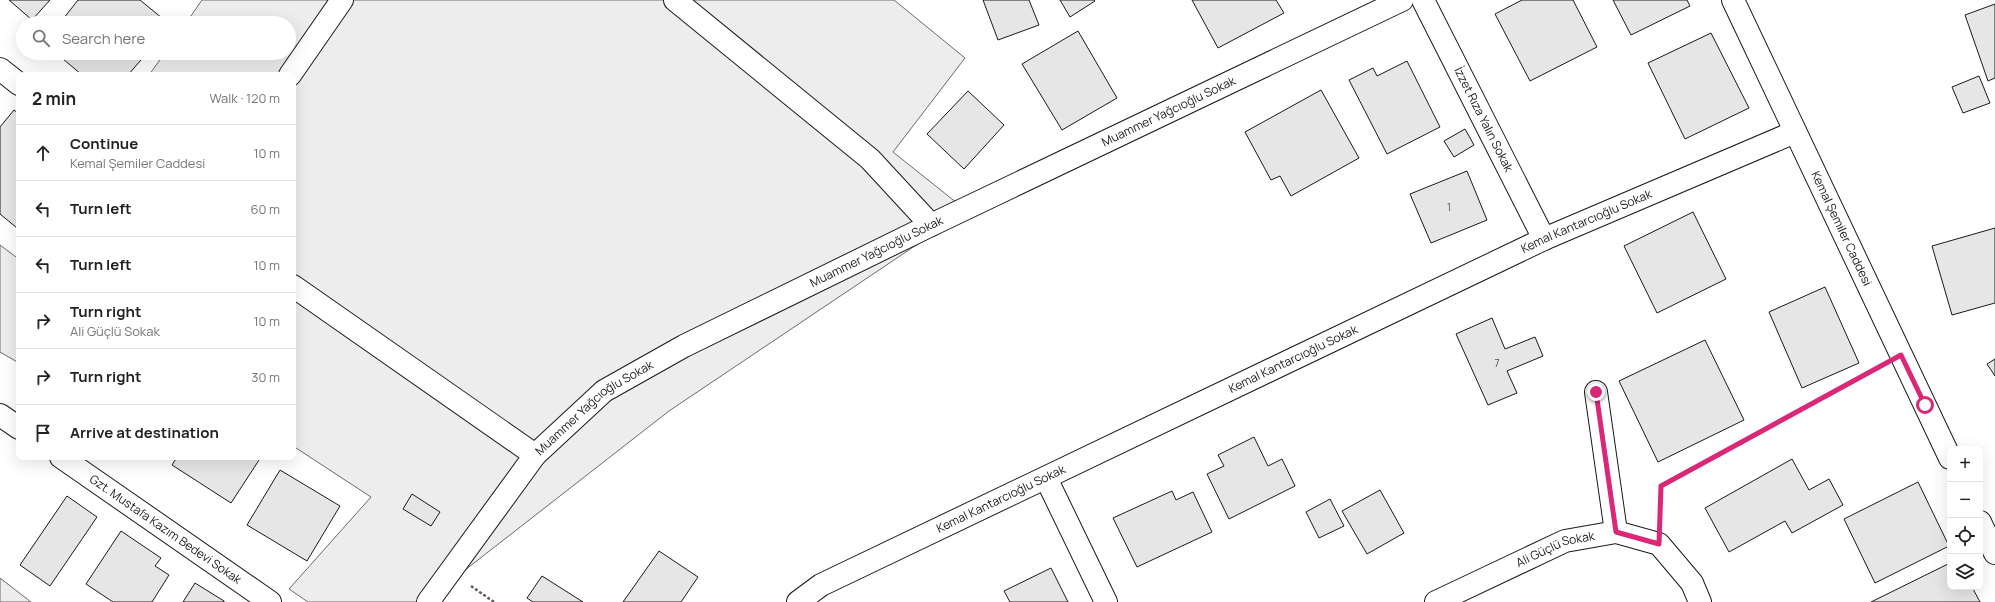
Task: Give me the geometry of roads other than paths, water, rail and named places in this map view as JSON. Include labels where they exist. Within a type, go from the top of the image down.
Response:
[{"type":"street","points":[[292,72],[342,0]]},
{"type":"street","points":[[675,0],[870,159],[931,225]]},
{"type":"street","name":"Muammer Yağcıoğlu Sokak","points":[[428,602],[535,455],[604,391],[684,346],[931,225],[1402,0]]},
{"type":"street","name":"İzzet Rıza Yalın Sokak","points":[[1423,0],[1544,239]]},
{"type":"street","name":"Kemal Şemiler Caddesi","points":[[1733,0],[1947,452]]},
{"type":"street","points":[[0,69],[16,82]]},
{"type":"street","name":"Kemal Kantarcıoğlu Sokak","points":[[798,602],[821,585],[1544,239],[1795,132]]},
{"type":"street","points":[[296,288],[535,455]]},
{"type":"street","points":[[1596,392],[1616,532]]},
{"type":"street","points":[[0,415],[16,426]]},
{"type":"street","name":"Gzt. Mustafa Kazım Bedevi Sokak","points":[[65,460],[270,602]]},
{"type":"street","points":[[1046,478],[1106,602]]},
{"type":"street","points":[[1983,528],[1995,553]]},
{"type":"street","name":"Ali Güçlü Sokak","points":[[1436,602],[1565,541],[1616,532],[1659,544],[1692,583],[1700,602]]}]
